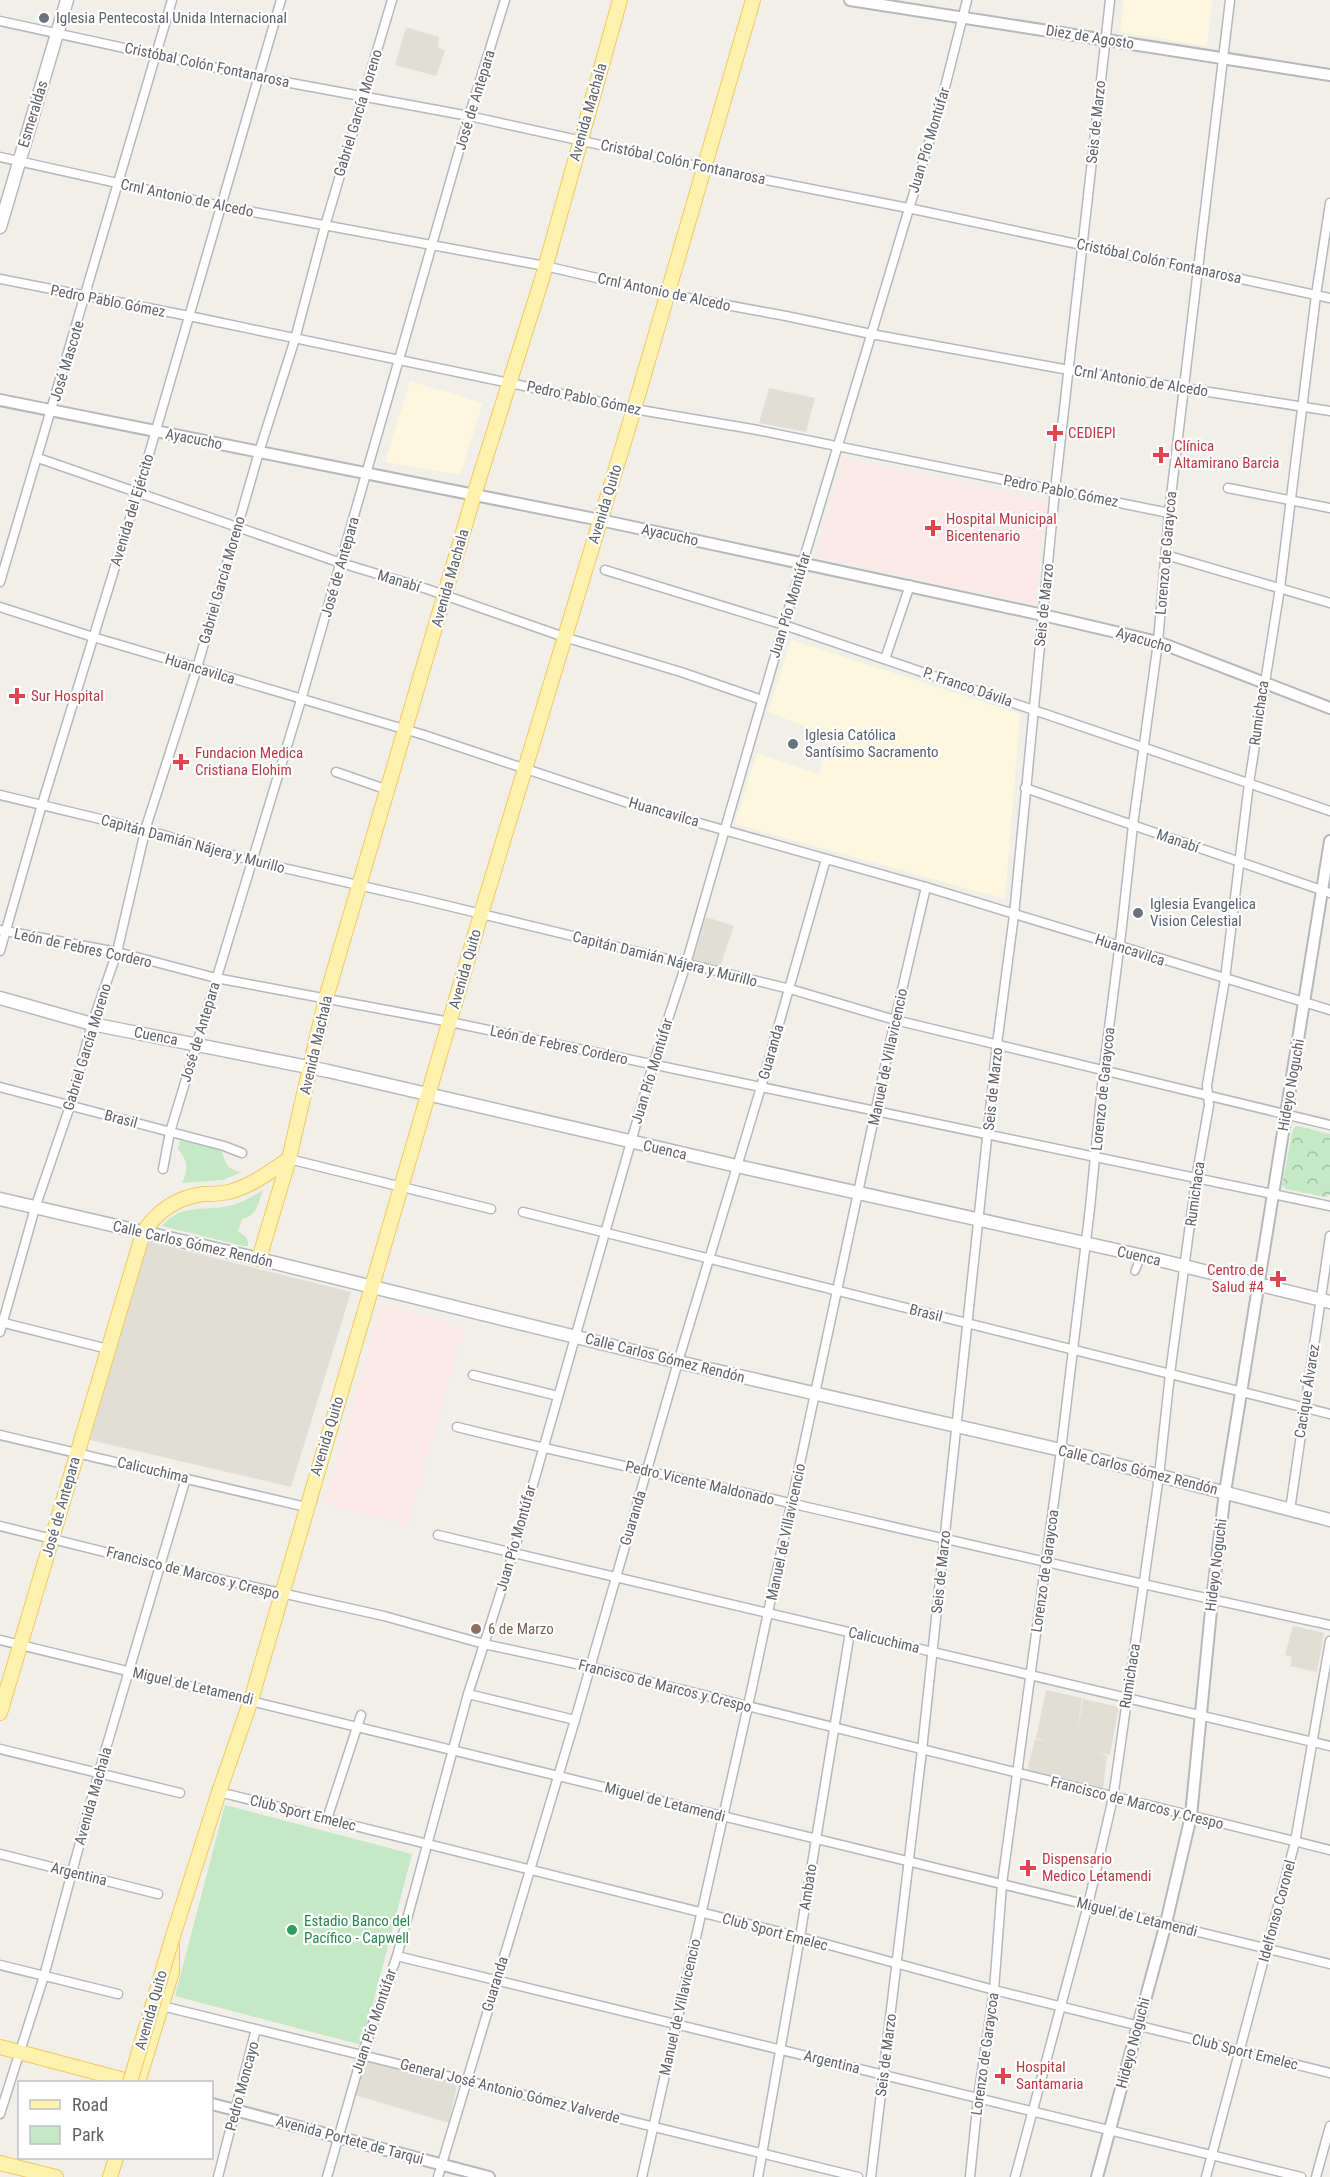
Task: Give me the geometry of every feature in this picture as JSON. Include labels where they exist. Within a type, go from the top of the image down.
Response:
[{"type":"main road","name":"Esmeraldas","points":[[0,227],[16,160],[53,32],[59,0]]},
{"type":"main road","name":"Esmeraldas","points":[[53,32],[67,0]]},
{"type":"main road","name":"Avenida Machala","points":[[259,1258],[289,1159],[326,998],[474,495],[545,266],[621,0]]},
{"type":"main road","name":"Avenida Quito","points":[[131,2081],[172,1938],[251,1700],[306,1506],[481,914],[634,409],[753,0]]},
{"type":"main road","name":"Esmeraldas","points":[[0,204],[16,160]]},
{"type":"main road","name":"Cuenca","points":[[0,998],[92,1024],[311,1067],[630,1142],[1141,1256],[1326,1301]]},
{"type":"main road","points":[[143,1233],[150,1221],[173,1204],[186,1198],[230,1192],[245,1187],[289,1159]]},
{"type":"main road","name":"Calle Carlos Gómez Rendón","points":[[0,1199],[259,1258],[678,1362],[1061,1450],[1330,1520]]},
{"type":"main road","name":"José de Antepara","points":[[0,1713],[143,1233]]},
{"type":"main road","name":"Avenida Quito","points":[[138,2081],[172,1972],[172,1938]]},
{"type":"main road","points":[[0,2047],[127,2081]]},
{"type":"main road","points":[[102,2177],[107,2159]]},
{"type":"main road","points":[[110,2177],[115,2159]]},
{"type":"main road","points":[[0,2163],[56,2177]]},
{"type":"street","name":"José Mascote","points":[[0,582],[172,0]]},
{"type":"street","name":"Avenida del Ejército","points":[[0,951],[3,931],[138,492],[281,0]]},
{"type":"street","name":"Gabriel García Moreno","points":[[0,1332],[35,1208],[70,1106],[92,1024],[117,952],[146,830],[295,339],[325,226],[392,0]]},
{"type":"street","name":"José de Antepara","points":[[163,1169],[170,1132],[301,700],[398,359],[505,0]]},
{"type":"street","name":"Diez de Agosto","points":[[850,0],[1330,75]]},
{"type":"street","name":"Juan Pío Montúfar","points":[[327,2177],[362,2055],[397,1956],[468,1694],[514,1551],[606,1234],[630,1142],[686,964],[870,334],[942,99],[967,0]]},
{"type":"street","name":"Seis de Marzo","points":[[871,2177],[922,1750],[997,1044],[1014,915],[1032,709],[1110,0]]},
{"type":"street","name":"Lorenzo de Garaycoa","points":[[970,2177],[978,2098],[994,1990],[1002,1884],[1061,1450],[1132,825],[1158,642],[1169,513],[1230,0]]},
{"type":"street","name":"Cristóbal Colón Fontanarosa","points":[[0,21],[258,76],[469,116],[705,168],[908,208],[1330,298]]},
{"type":"street","name":"Crnl Antonio de Alcedo","points":[[0,157],[221,206],[545,266],[666,294],[870,334],[1069,370],[1330,411]]},
{"type":"street","name":"Rumichaca","points":[[1015,2177],[1088,1905],[1113,1797],[1159,1476],[1196,1179],[1209,1106],[1208,1085],[1225,979],[1249,783],[1280,588],[1316,295],[1330,203]]},
{"type":"street","name":"Pedro Pablo Gómez","points":[[0,279],[634,409],[838,446],[1169,513]]},
{"type":"street","name":"Ayacucho","points":[[0,400],[600,520],[1043,615],[1158,642],[1330,708]]},
{"type":"street","name":"Manabí","points":[[38,458],[564,637],[681,672],[762,700]]},
{"type":"street","points":[[1228,488],[1330,508]]},
{"type":"street","points":[[1166,555],[1330,603]]},
{"type":"street","name":"P. Franco Dávila","points":[[605,570],[784,625],[1330,811]]},
{"type":"street","points":[[885,659],[910,585]]},
{"type":"street","name":"Huancavilca","points":[[0,607],[301,700],[406,729],[635,805],[926,887],[1330,1010]]},
{"type":"street","points":[[336,772],[388,790]]},
{"type":"street","name":"Manabí","points":[[1025,788],[1326,892]]},
{"type":"street","name":"Capitán Damián Nájera y Murillo","points":[[0,795],[146,830],[253,861],[790,989],[895,1020],[1330,1125]]},
{"type":"street","name":"Hideyo Noguchi","points":[[1097,2177],[1166,1923],[1191,1816],[1225,1492],[1285,1115],[1326,892],[1330,841]]},
{"type":"street","name":"Guaranda","points":[[438,2177],[575,1720],[678,1362],[790,989],[826,858]]},
{"type":"street","name":"Manuel de Villavicencio","points":[[642,2177],[748,1706],[895,1020],[926,887]]},
{"type":"street","name":"León de Febres Cordero","points":[[3,931],[117,952],[216,978],[450,1022],[1330,1206]]},
{"type":"street","name":"Brasil","points":[[0,1087],[243,1153]]},
{"type":"street","points":[[289,1159],[491,1209]]},
{"type":"street","name":"Brasil","points":[[523,1212],[1330,1414]]},
{"type":"street","name":"Cacique Álvarez","points":[[1290,1510],[1304,1408],[1326,1301],[1330,1236]]},
{"type":"street","points":[[1135,1271],[1141,1256]]},
{"type":"street","points":[[1,1322],[108,1349]]},
{"type":"street","points":[[473,1375],[558,1396]]},
{"type":"street","name":"Pedro Vicente Maldonado","points":[[457,1427],[1046,1563],[1330,1625]]},
{"type":"street","name":"Calicuchima","points":[[0,1435],[306,1506]]},
{"type":"street","name":"Avenida Machala","points":[[0,2114],[44,1976],[99,1772],[186,1478]]},
{"type":"street","name":"Francisco de Marcos y Crespo","points":[[0,1526],[281,1595],[384,1616],[484,1644],[590,1667],[1330,1850]]},
{"type":"street","name":"Calicuchima","points":[[438,1535],[514,1551],[1330,1746]]},
{"type":"street","name":"Ambato","points":[[758,2177],[850,1632]]},
{"type":"street","name":"Miguel de Letamendi","points":[[0,1640],[1330,1964]]},
{"type":"street","name":"Idelfonso Coronel","points":[[1206,2177],[1296,1842],[1330,1641]]},
{"type":"street","points":[[468,1694],[575,1720]]},
{"type":"street","points":[[327,1819],[361,1715]]},
{"type":"street","points":[[0,1749],[180,1793]]},
{"type":"street","name":"Club Sport Emelec","points":[[219,1792],[800,1938],[1061,2007],[1330,2073]]},
{"type":"street","name":"Argentina","points":[[0,1854],[158,1894]]},
{"type":"street","name":"Argentina","points":[[397,1956],[781,2048],[1301,2177]]},
{"type":"street","points":[[0,1965],[118,1994]]},
{"type":"street","name":"General José Antonio Gómez Valverde","points":[[162,2006],[858,2177]]},
{"type":"street","name":"Pedro Moncayo","points":[[218,2177],[256,2029]]},
{"type":"street","name":"Avenida Portete de Tarqui","points":[[213,2103],[489,2177]]},
{"type":"street","points":[[1316,2177],[1330,2126]]},
{"type":"shaded area","points":[[1124,0],[1212,0],[1207,46],[1120,32]]},
{"type":"shaded area","points":[[406,27],[439,37],[438,47],[445,51],[436,76],[395,65]]},
{"type":"shaded area","points":[[410,381],[483,403],[460,475],[385,462]]},
{"type":"shaded area","points":[[769,388],[815,398],[806,432],[759,423]]},
{"type":"shaded area","name":"Hospital Municipal Bicentenario","points":[[845,458],[1046,502],[1034,604],[816,555]]},
{"type":"shaded area","points":[[791,640],[1020,714],[1005,899],[735,824],[757,753],[819,774],[830,736],[768,712]]},
{"type":"shaded area","points":[[706,917],[734,926],[719,969],[692,962]]},
{"type":"shaded area","points":[[146,1241],[351,1292],[291,1487],[90,1440]]},
{"type":"shaded area","points":[[381,1304],[464,1327],[408,1525],[326,1503]]},
{"type":"shaded area","points":[[1293,1626],[1324,1633],[1317,1672],[1290,1666],[1292,1657],[1285,1655]]},
{"type":"shaded area","points":[[1046,1690],[1082,1698],[1077,1734],[1083,1699],[1119,1707],[1110,1755],[1099,1753],[1107,1756],[1103,1789],[1027,1771],[1035,1739],[1048,1742],[1036,1738]]},
{"type":"shaded area","points":[[364,2060],[457,2085],[449,2123],[355,2095]]},
{"type":"green space","points":[[1297,1126],[1330,1134],[1330,1195],[1326,1197],[1286,1189],[1282,1185],[1293,1129]]},
{"type":"green space","points":[[180,1140],[222,1151],[228,1166],[242,1172],[223,1180],[182,1183],[186,1165],[178,1149]]},
{"type":"green space","points":[[263,1190],[256,1209],[251,1215],[242,1219],[238,1231],[247,1239],[248,1246],[162,1226],[176,1214],[184,1211],[232,1205]]},
{"type":"green space","name":"Estadio Banco del Pacífico - Capwell","points":[[225,1805],[412,1854],[362,2045],[175,1996]]},
{"type":"place","name":"Iglesia Pentecostal Unida Internacional","points":[[44,18]]},
{"type":"place","name":"CEDIEPI","points":[[1055,433]]},
{"type":"place","name":"Clínica Altamirano Barcia","points":[[1161,455]]},
{"type":"place","name":"Hospital Municipal Bicentenario","points":[[933,528]]},
{"type":"place","name":"Sur Hospital","points":[[17,696]]},
{"type":"place","name":"Iglesia Católica Santísimo Sacramento","points":[[793,744]]},
{"type":"place","name":"Fundacion Medica Cristiana Elohim","points":[[181,762]]},
{"type":"place","name":"Iglesia Evangelica Vision Celestial","points":[[1138,913]]},
{"type":"place","name":"Centro de Salud #4","points":[[1278,1279]]},
{"type":"place","name":"6 de Marzo","points":[[476,1629]]},
{"type":"place","name":"Dispensario Medico Letamendi","points":[[1028,1868]]},
{"type":"place","name":"Estadio Banco del Pacífico - Capwell","points":[[292,1930]]},
{"type":"place","name":"Hospital Santamaria","points":[[1003,2076]]}]
